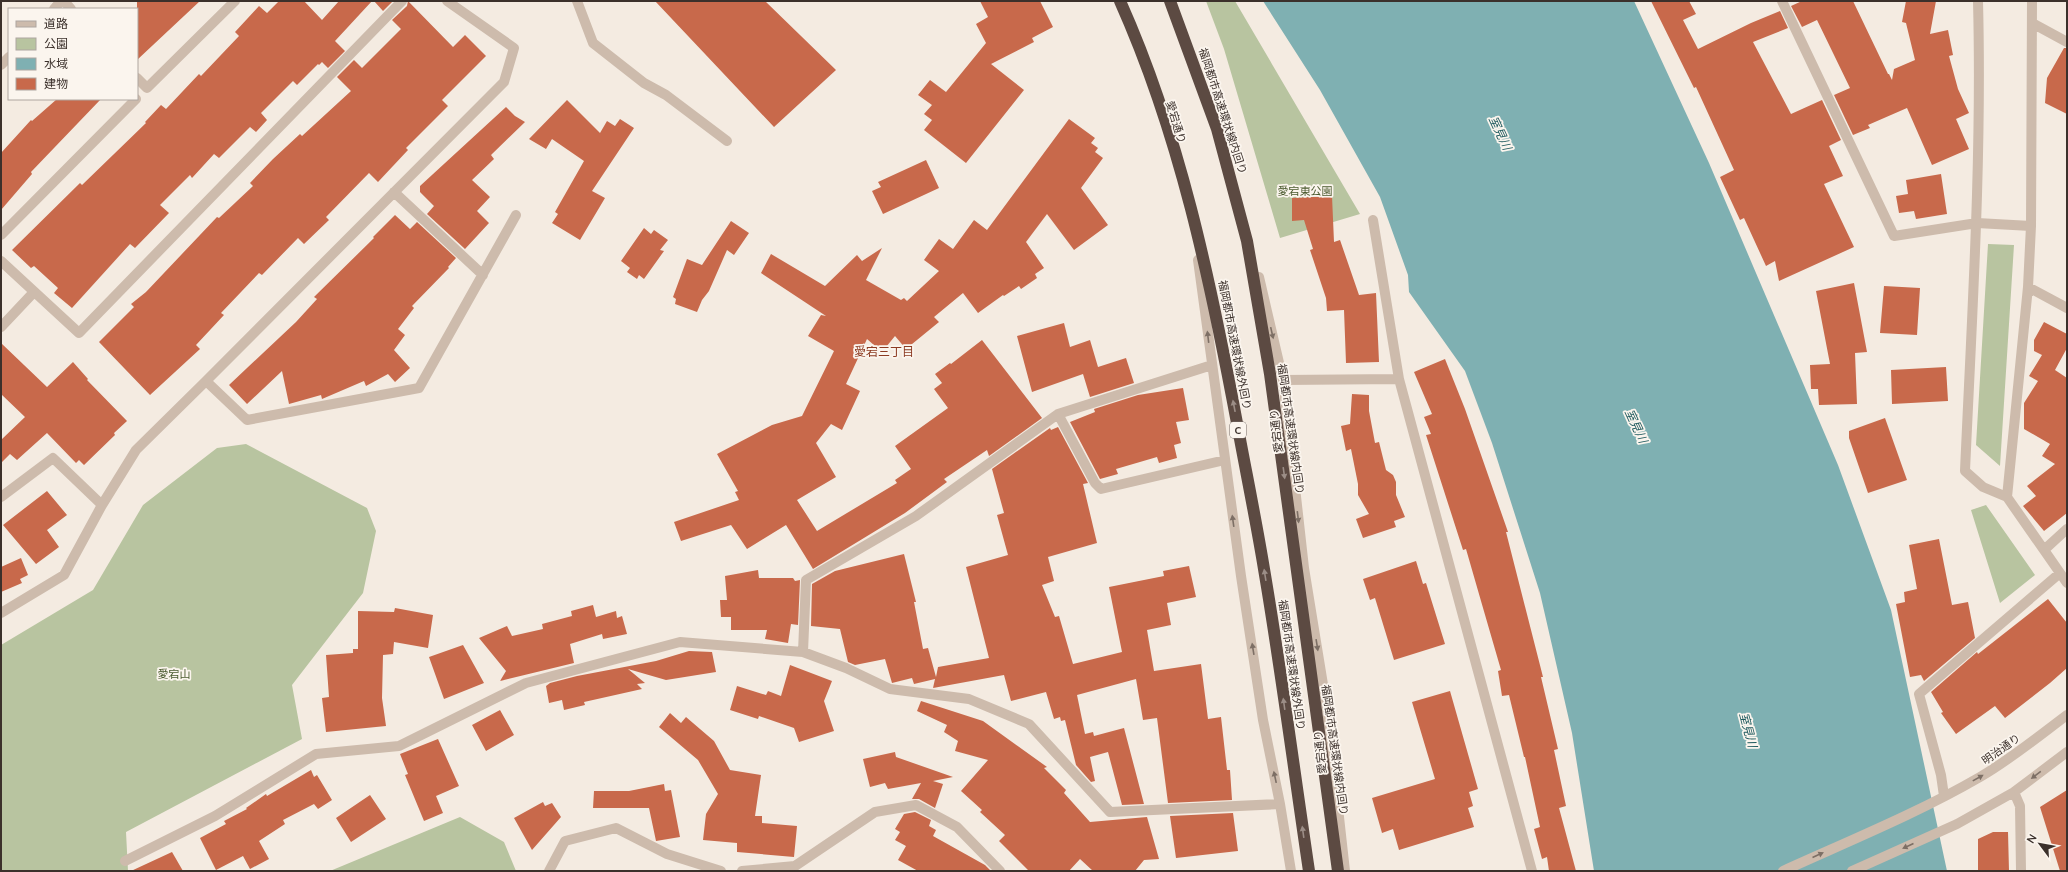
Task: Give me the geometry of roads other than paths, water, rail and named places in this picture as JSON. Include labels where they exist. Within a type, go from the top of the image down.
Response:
[{"type":"highway","name":"福岡都市高速環状線外回り","points":[[1120,1],[1140,45],[1173,142],[1201,248],[1223,347],[1264,570],[1308,871]]},
{"type":"highway","name":"福岡都市高速環状線内回り","points":[[1172,1],[1217,129],[1247,241],[1270,374],[1338,871]]},
{"type":"street","points":[[55,8],[63,1],[71,8]]},
{"type":"street","points":[[138,98],[235,1]]},
{"type":"street","points":[[1,261],[79,334],[402,1]]},
{"type":"street","points":[[1,613],[64,575],[102,505],[136,450],[504,82],[514,48],[448,1]]},
{"type":"street","points":[[578,1],[593,43],[644,82],[666,95],[728,141]]},
{"type":"street","name":"愛宕通り","points":[[1120,1],[1147,71],[1178,169],[1200,270],[1224,460],[1263,720],[1280,804],[1291,871]]},
{"type":"street","name":"愛宕通り","points":[[1172,1],[1194,50],[1230,154],[1282,380],[1304,568],[1327,709],[1345,871]]},
{"type":"street","points":[[1782,1],[1894,236],[1977,223],[2031,226]]},
{"type":"street","points":[[1978,1],[1980,80],[1977,223],[1965,471],[1983,487],[2007,497],[2067,583]]},
{"type":"street","points":[[2007,497],[2028,288],[2031,226],[2032,1]]},
{"type":"street","points":[[2032,23],[2067,42]]},
{"type":"street","points":[[138,79],[147,88]]},
{"type":"street","points":[[1,235],[136,100]]},
{"type":"street","points":[[394,192],[483,275]]},
{"type":"street","points":[[206,381],[247,420],[419,388],[516,215]]},
{"type":"street","points":[[1373,220],[1399,379],[1532,871]]},
{"type":"street","points":[[2028,288],[2067,308]]},
{"type":"street","points":[[1,327],[34,292]]},
{"type":"street","points":[[803,652],[806,580],[916,516],[1058,414],[1212,365]]},
{"type":"street","points":[[1282,380],[1399,379]]},
{"type":"street","points":[[1058,414],[1095,483],[1101,489],[1224,460]]},
{"type":"street","points":[[1,497],[53,458],[102,505]]},
{"type":"street","points":[[2044,550],[2067,529]]},
{"type":"street","points":[[1944,796],[1941,775],[1919,694],[2060,573]]},
{"type":"street","points":[[125,861],[216,816],[316,754],[399,746],[526,683],[680,642],[803,652],[846,668],[890,689],[969,699],[1029,724],[1110,812],[1280,804]]},
{"type":"street","name":"明治通り","points":[[1783,871],[1944,796],[1981,777],[2067,715]]},
{"type":"street","points":[[1852,871],[1944,830],[2014,792],[2067,752]]},
{"type":"street","points":[[2014,792],[2020,806],[2021,871]]},
{"type":"street","points":[[742,871],[795,866],[875,812],[916,805],[957,826],[1000,871]]},
{"type":"street","points":[[549,871],[565,841],[616,828],[667,854],[721,871]]},
{"type":"water","name":"室見川","points":[[1263,1],[1634,1],[1709,163],[1838,465],[1891,610],[1947,871],[1594,871],[1572,733],[1540,593],[1492,443],[1465,371],[1409,292],[1408,275],[1380,197],[1320,90]]},
{"type":"district","name":"愛宕三丁目","points":[[884,352]]},
{"type":"park label","name":"愛宕東公園","points":[[1305,191]]},
{"type":"park label","name":"愛宕山","points":[[174,674]]}]
